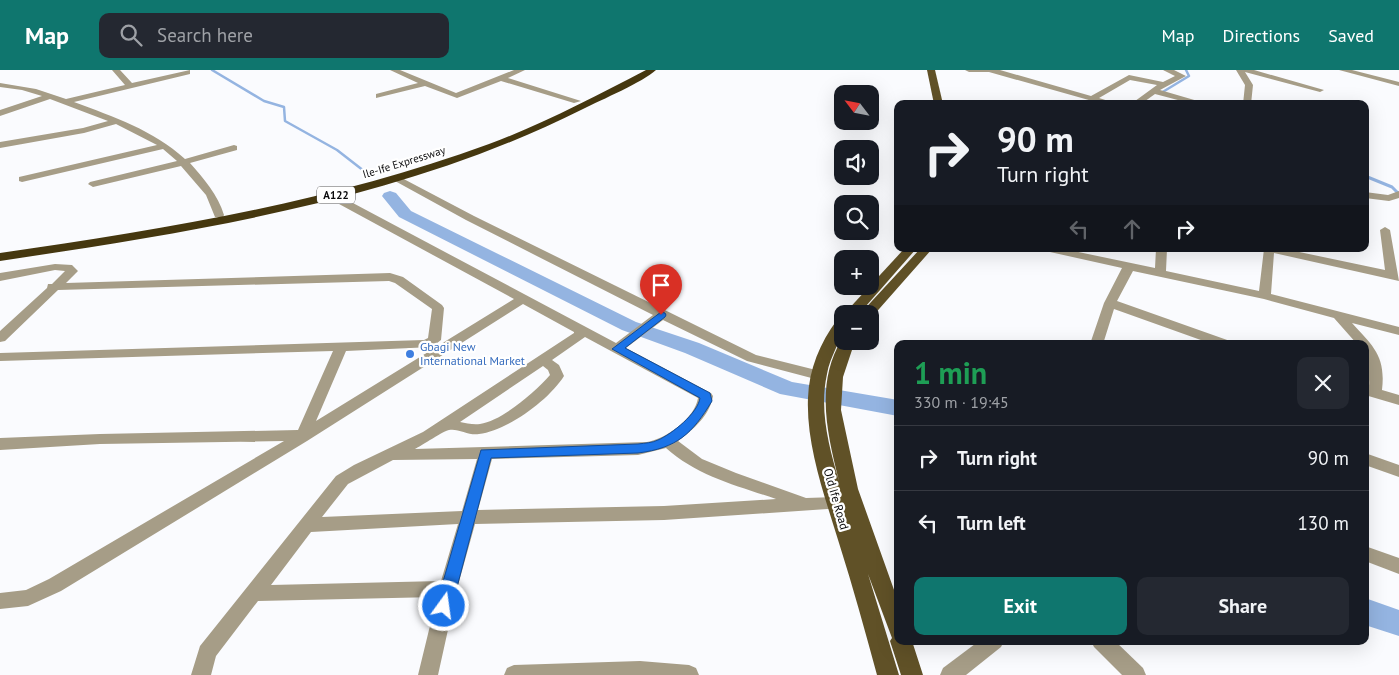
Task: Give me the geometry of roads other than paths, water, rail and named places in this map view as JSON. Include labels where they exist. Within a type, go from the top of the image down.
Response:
[{"type":"highway","name":"Ile-Ife Expressway","points":[[0,251],[144,230],[219,215],[312,195],[425,164],[517,131],[640,70]]},
{"type":"highway","name":"Ile-Ife Expressway","points":[[0,258],[154,234],[332,196],[398,179],[534,130],[652,70]]},
{"type":"main road","points":[[923,70],[929,100]]},
{"type":"main road","points":[[932,70],[939,100]]},
{"type":"main road","points":[[859,305],[907,252]]},
{"type":"main road","points":[[875,305],[923,252]]},
{"type":"main road","name":"Old Ife Road","points":[[834,339],[827,350],[823,454],[888,675]]},
{"type":"main road","name":"Old Ife Road","points":[[844,350],[835,377],[824,396],[853,503],[894,620]]},
{"type":"main road","points":[[902,645],[912,675]]},
{"type":"street","points":[[116,70],[130,86]]},
{"type":"street","points":[[394,70],[457,96],[521,70]]},
{"type":"street","points":[[969,70],[987,70]]},
{"type":"street","points":[[992,70],[1100,100]]},
{"type":"street","points":[[1141,100],[1164,84],[1182,76],[1166,70]]},
{"type":"street","points":[[1240,70],[1249,86],[1247,100]]},
{"type":"street","points":[[1245,70],[1320,90]]},
{"type":"street","points":[[1343,70],[1399,84]]},
{"type":"street","points":[[64,102],[187,72]]},
{"type":"street","points":[[1093,98],[1132,76],[1164,84]]},
{"type":"street","points":[[503,78],[577,101]]},
{"type":"street","points":[[379,96],[425,84]]},
{"type":"street","points":[[0,85],[18,87],[50,96],[135,129],[165,146],[203,184],[216,204],[219,215]]},
{"type":"street","points":[[1153,91],[1188,100]]},
{"type":"street","points":[[0,113],[50,96]]},
{"type":"street","points":[[0,145],[84,130],[116,121]]},
{"type":"street","points":[[22,179],[165,146]]},
{"type":"street","points":[[93,184],[234,148]]},
{"type":"street","points":[[398,179],[659,316],[752,358],[824,396]]},
{"type":"street","points":[[1369,196],[1389,198],[1399,194]]},
{"type":"street","points":[[332,196],[581,330],[619,347],[706,396],[706,401],[697,416],[668,442],[659,446],[638,449],[391,455]]},
{"type":"street","points":[[1284,252],[1395,276],[1385,230]]},
{"type":"street","points":[[1064,252],[1265,296],[1399,331]]},
{"type":"street","points":[[1160,273],[1162,252]]},
{"type":"street","points":[[1265,296],[1270,252]]},
{"type":"street","points":[[1097,340],[1110,303],[1129,266]]},
{"type":"street","points":[[0,277],[55,267],[71,268],[72,271],[52,287],[0,338]]},
{"type":"street","points":[[52,287],[390,277],[399,280],[438,308],[434,340],[437,346]]},
{"type":"street","points":[[0,601],[28,598],[55,586],[303,436],[437,346],[523,298]]},
{"type":"street","points":[[1110,303],[1214,340]]},
{"type":"street","points":[[619,347],[659,316]]},
{"type":"street","points":[[1339,316],[1361,340]]},
{"type":"street","points":[[201,675],[207,652],[342,480],[360,469],[428,436],[580,335],[581,330]]},
{"type":"street","points":[[0,357],[437,346]]},
{"type":"street","points":[[303,436],[341,347]]},
{"type":"street","points":[[1369,350],[1378,367],[1370,392],[1399,400]]},
{"type":"street","points":[[445,424],[470,429],[482,429],[496,424],[550,385],[557,376],[554,368],[543,359]]},
{"type":"street","points":[[0,444],[100,439],[303,436]]},
{"type":"street","points":[[668,442],[688,459],[706,468],[806,503]]},
{"type":"street","points":[[428,675],[448,589],[486,453]]},
{"type":"street","points":[[1369,460],[1399,471]]},
{"type":"street","points":[[306,525],[469,517],[664,513],[806,503],[836,503]]},
{"type":"street","points":[[1369,555],[1399,566]]},
{"type":"street","points":[[253,592],[448,589]]},
{"type":"street","points":[[950,675],[989,645]]},
{"type":"street","points":[[1105,645],[1136,675]]},
{"type":"street","points":[[514,675],[640,670],[689,675]]},
{"type":"waterway","points":[[212,70],[264,101],[284,107],[285,121],[337,150],[364,171]]},
{"type":"waterway","points":[[1161,93],[1189,76],[1186,70]]},
{"type":"waterway","points":[[1369,178],[1392,187],[1399,194]]},
{"type":"waterway","points":[[390,196],[405,214],[629,326],[692,348],[788,389],[894,407]]},
{"type":"waterway","points":[[1369,613],[1399,623]]},
{"type":"place","name":"Gbagi New International Market","points":[[410,354]]}]
